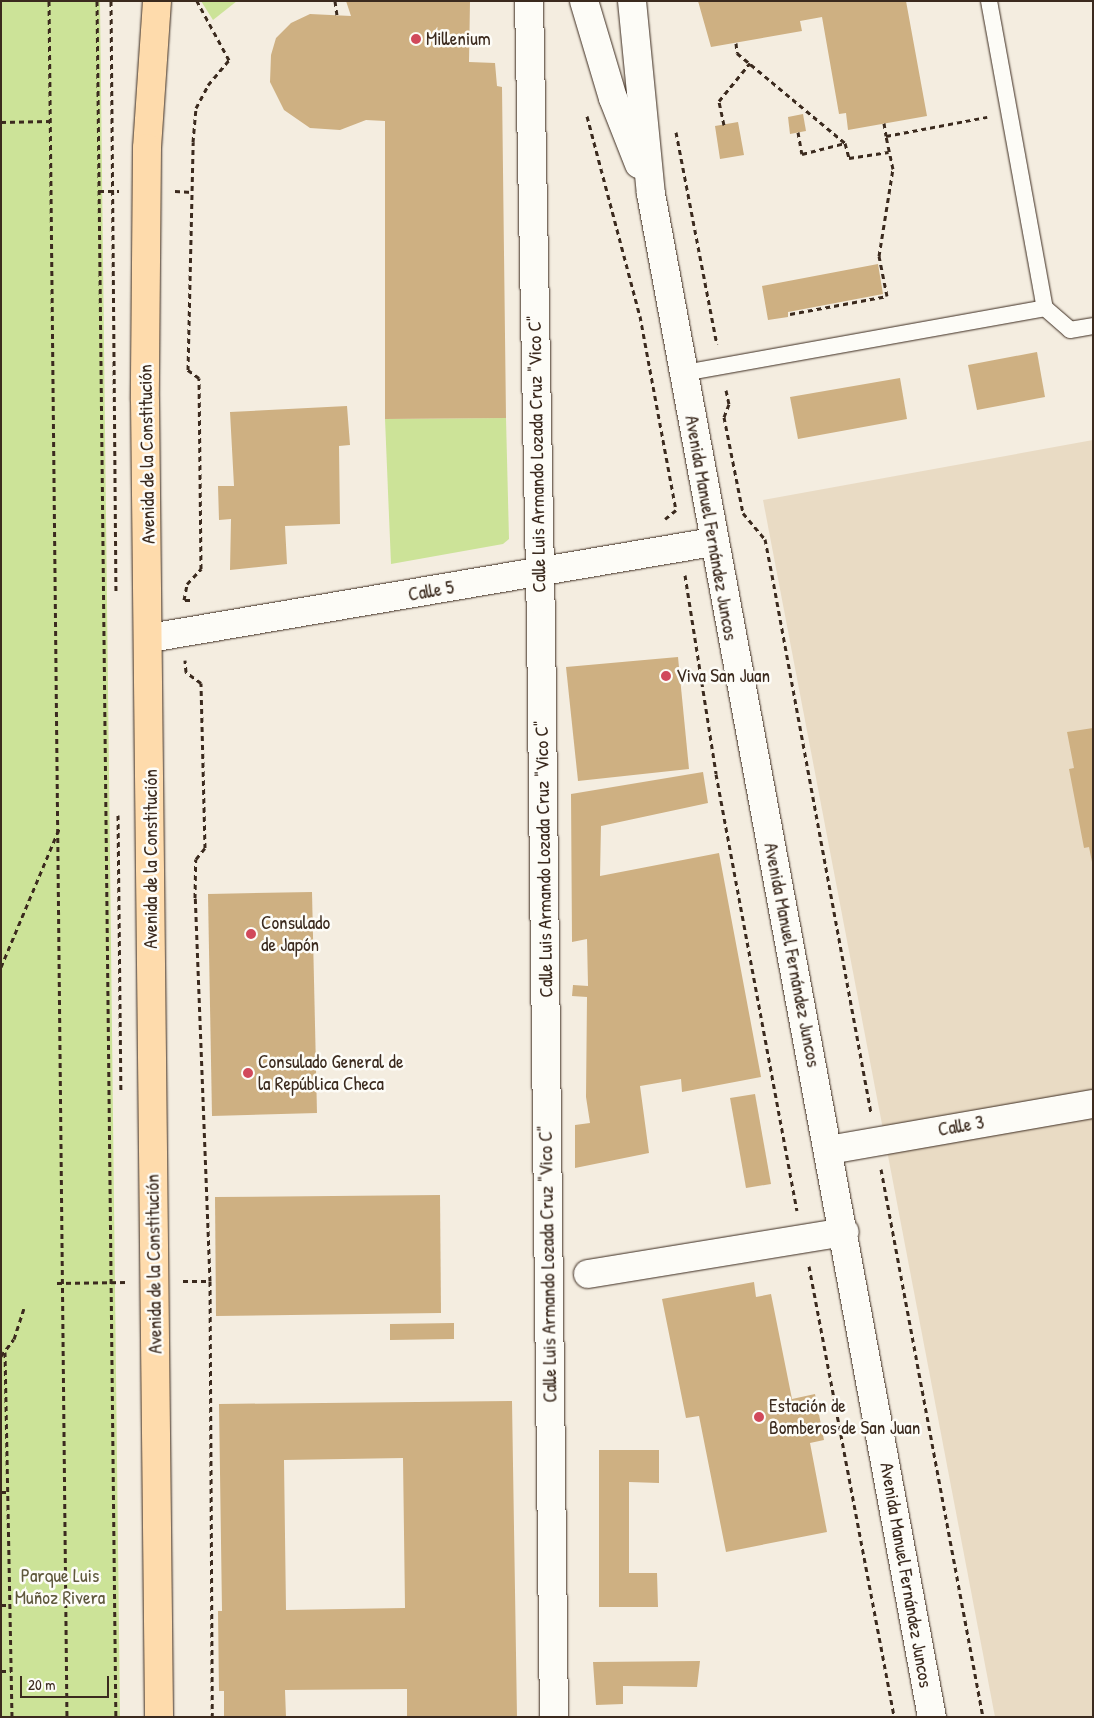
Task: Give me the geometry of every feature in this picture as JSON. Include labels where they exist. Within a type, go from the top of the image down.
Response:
[{"type":"main road","name":"Avenida de la Constitución","points":[[157,1],[147,148],[146,400],[150,638],[159,1717]]},
{"type":"street","name":"Calle Luis Armando Lozada Cruz \"Vico C\"","points":[[529,1],[554,1717]]},
{"type":"street","name":"Avenida Manuel Fernández Juncos","points":[[584,1],[613,98],[651,194]]},
{"type":"street","name":"Avenida Manuel Fernández Juncos","points":[[632,1],[651,194],[684,373],[712,542],[845,1232],[932,1717]]},
{"type":"street","name":"Calle 5","points":[[150,638],[185,635],[712,542]]},
{"type":"street","name":"Calle 3","points":[[829,1150],[1093,1104]]},
{"type":"street","points":[[588,1274],[845,1232]]},
{"type":"lane","points":[[989,1],[1045,308],[1070,330],[1093,326]]},
{"type":"lane","points":[[684,373],[1045,308]]},
{"type":"path","points":[[49,1],[60,827],[68,1717]]},
{"type":"path","points":[[97,1],[116,1717]]},
{"type":"path","points":[[197,1],[229,60],[208,85],[196,108],[193,142],[188,370],[199,378],[201,569],[187,584],[184,600],[186,672],[201,683],[205,848],[196,859],[196,898],[210,1280],[212,1717]]},
{"type":"path","points":[[335,1],[337,15]]},
{"type":"path","points":[[736,43],[737,53],[845,143],[849,158],[889,152]]},
{"type":"path","points":[[724,124],[719,101],[750,63]]},
{"type":"path","points":[[585,108],[640,316],[676,510],[658,520]]},
{"type":"path","points":[[886,136],[997,116]]},
{"type":"path","points":[[1,122],[51,121]]},
{"type":"path","points":[[790,314],[887,296],[879,256],[893,169],[884,124]]},
{"type":"path","points":[[676,130],[729,404],[724,417],[743,513],[765,539],[772,575],[983,1717]]},
{"type":"path","points":[[798,132],[802,154],[845,143]]},
{"type":"path","points":[[671,514],[680,547],[716,774],[802,1239],[894,1717]]},
{"type":"path","points":[[184,600],[193,600]]},
{"type":"path","points":[[1,967],[60,827]]},
{"type":"path","points":[[57,1283],[210,1280]]},
{"type":"path","points":[[1,1356],[14,1339],[24,1309]]},
{"type":"path","points":[[5,1352],[12,1717]]},
{"type":"path","points":[[1,1492],[8,1492]]},
{"type":"path","points":[[1,1605],[10,1605]]},
{"type":"path","points":[[1,1671],[11,1671]]},
{"type":"shaded area","points":[[1093,440],[1093,1717],[995,1717],[763,500]]},
{"type":"green space","name":"Parque Luis Muñoz Rivera","points":[[1,1],[100,1],[120,1717],[1,1717]]},
{"type":"green space","points":[[201,1],[237,1],[213,20]]},
{"type":"green space","points":[[506,418],[509,539],[503,544],[391,564],[385,419]]},
{"type":"building","points":[[346,1],[470,1],[469,62],[495,63],[497,86],[502,87],[506,418],[385,419],[385,121],[366,120],[340,130],[310,128],[284,110],[270,82],[271,55],[276,38],[291,23],[310,14],[351,16]]},
{"type":"building","points":[[698,1],[906,1],[927,116],[848,130],[846,113],[839,114],[822,17],[800,21],[802,31],[711,47]]},
{"type":"building","points":[[803,114],[806,131],[790,134],[788,117]]},
{"type":"building","points":[[738,122],[744,155],[720,159],[715,126]]},
{"type":"building","points":[[878,264],[883,294],[788,312],[788,317],[768,320],[762,286]]},
{"type":"building","points":[[1037,352],[1045,397],[977,410],[968,365]]},
{"type":"building","points":[[900,378],[907,419],[798,439],[790,397]]},
{"type":"building","points":[[347,406],[350,445],[339,446],[340,524],[285,526],[287,564],[230,570],[231,519],[219,520],[218,486],[234,486],[230,412]]},
{"type":"building","points":[[678,657],[689,769],[578,781],[566,667]]},
{"type":"building","points":[[1093,728],[1092,862],[1089,847],[1084,848],[1069,769],[1074,768],[1067,732]]},
{"type":"building","points":[[703,772],[708,803],[601,826],[600,876],[719,853],[761,1077],[682,1092],[681,1079],[640,1086],[649,1153],[575,1168],[575,1125],[590,1123],[586,1097],[587,997],[572,996],[573,985],[588,986],[587,939],[572,942],[571,794]]},
{"type":"building","points":[[312,892],[317,1113],[212,1116],[208,894]]},
{"type":"building","points":[[755,1094],[771,1184],[746,1188],[730,1098]]},
{"type":"building","points":[[440,1195],[441,1313],[216,1316],[215,1197]]},
{"type":"building","name":"Estación de Bomberos de San Juan","points":[[754,1282],[756,1297],[771,1294],[792,1399],[815,1394],[824,1440],[810,1443],[827,1532],[726,1552],[699,1416],[686,1418],[662,1299]]},
{"type":"building","points":[[454,1323],[454,1339],[390,1340],[390,1324]]},
{"type":"building","points":[[512,1401],[517,1717],[407,1717],[407,1689],[285,1690],[286,1717],[224,1717],[224,1691],[219,1691],[218,1611],[222,1611],[219,1404]],"holes":[[[403,1458],[405,1608],[286,1610],[284,1460]]]},
{"type":"building","points":[[599,1450],[659,1450],[659,1483],[629,1482],[629,1573],[657,1573],[658,1607],[599,1607]]},
{"type":"building","points":[[700,1661],[697,1687],[623,1686],[623,1704],[596,1705],[593,1662]]},
{"type":"place","name":"Millenium","points":[[416,39]]},
{"type":"place","name":"Viva San Juan","points":[[666,676]]},
{"type":"place","name":"Consulado de Japón","points":[[251,934]]},
{"type":"place","name":"Consulado General de la República Checa","points":[[248,1073]]},
{"type":"place","name":"Estación de Bomberos de San Juan","points":[[759,1417]]}]
